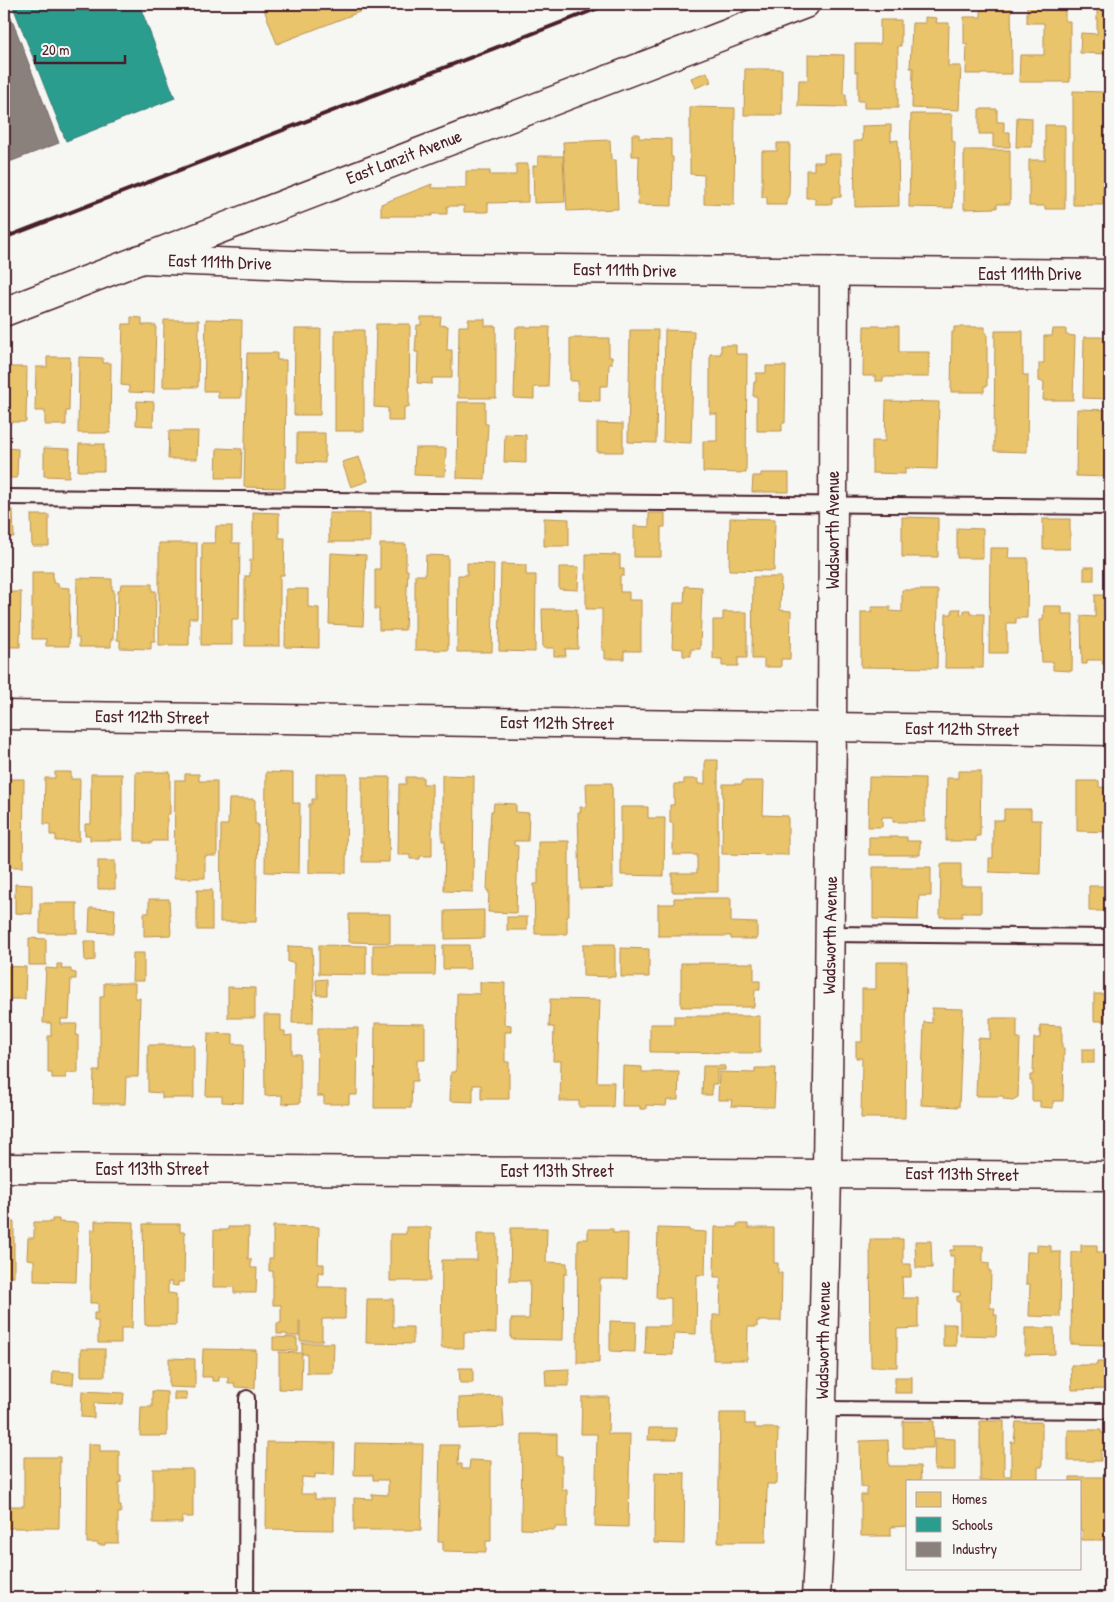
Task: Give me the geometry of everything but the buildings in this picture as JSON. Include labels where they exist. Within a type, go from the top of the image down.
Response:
[{"type":"street","name":"East Lanzit Avenue","points":[[4,312],[805,4]]},
{"type":"street","name":"East 111th Drive","points":[[140,259],[346,267],[1110,274]]},
{"type":"street","name":"Wadsworth Avenue","points":[[816,1598],[827,1173],[832,727],[834,272]]},
{"type":"street","name":"East 112th Street","points":[[4,716],[1110,731]]},
{"type":"street","name":"East 113th Street","points":[[4,1168],[1110,1176]]},
{"type":"lane","points":[[4,497],[1110,507]]},
{"type":"lane","points":[[830,934],[1110,937]]},
{"type":"lane","points":[[246,1598],[247,1398]]},
{"type":"lane","points":[[822,1409],[1110,1411]]},
{"type":"railway","points":[[4,238],[609,4]]}]
